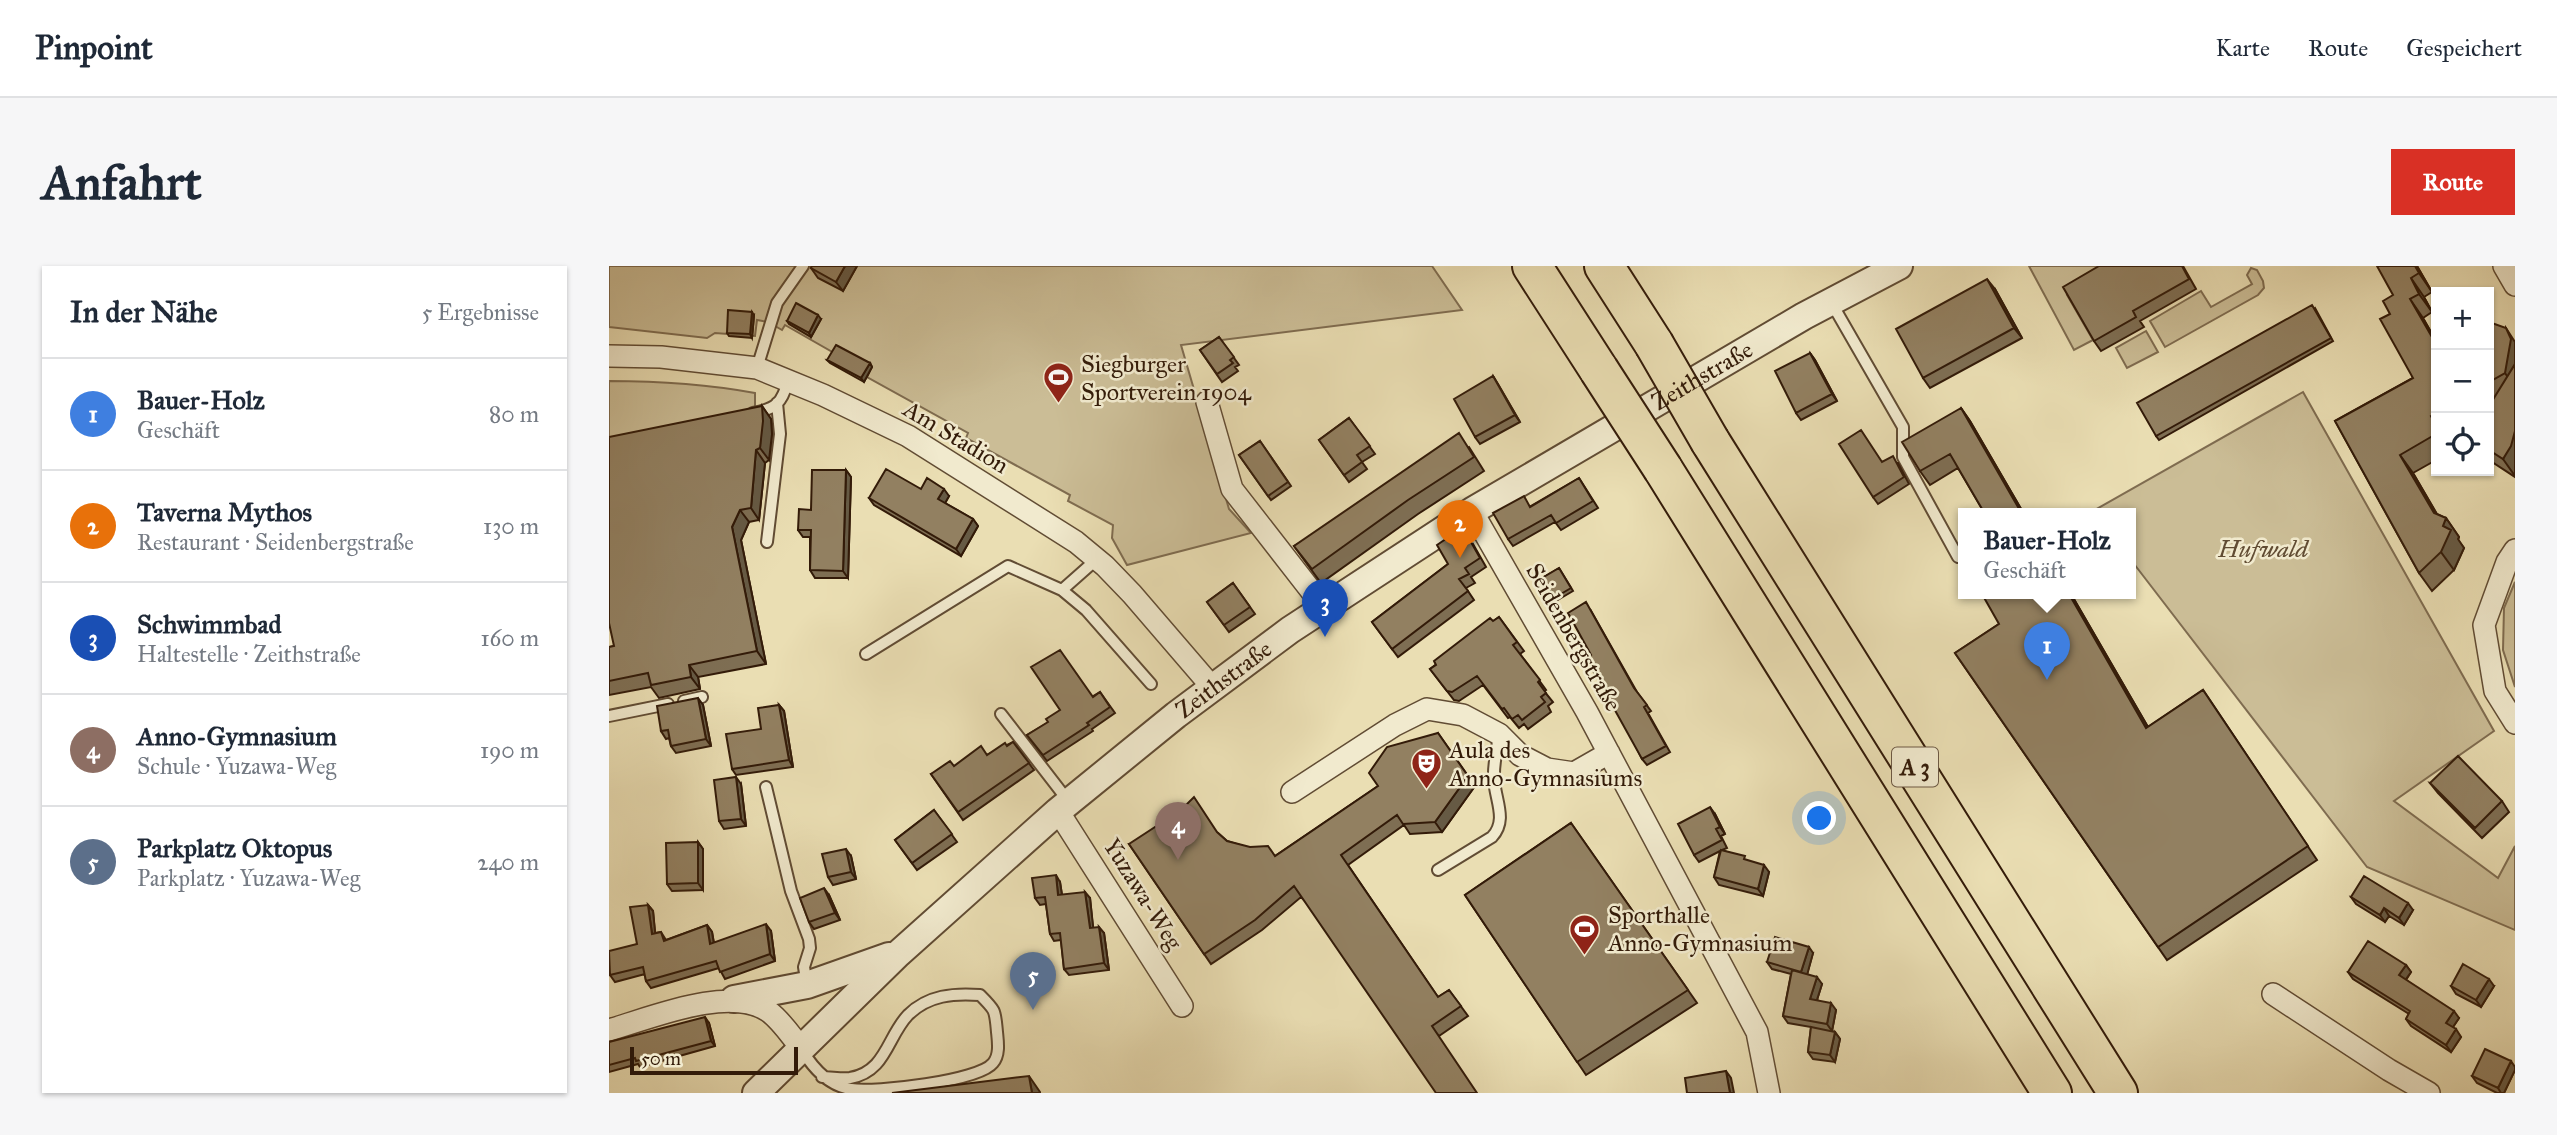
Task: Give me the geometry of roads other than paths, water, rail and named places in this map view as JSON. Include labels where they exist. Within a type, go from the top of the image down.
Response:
[{"type":"highway","points":[[1520,266],[1560,312]]},
{"type":"highway","name":"A 3","points":[[1532,266],[1663,469],[2052,1093]]},
{"type":"highway","name":"A 3","points":[[1604,266],[1654,344],[1710,441],[2118,1093]]},
{"type":"street","name":"Zeithstraße","points":[[756,1093],[898,954],[1064,807],[1212,687],[1323,606],[1472,511],[1831,302],[1899,266]]},
{"type":"street","points":[[2504,266],[2515,285]]},
{"type":"street","name":"Am Stadion","points":[[609,356],[661,357],[757,368],[823,394],[908,436],[1076,542],[1097,559],[1132,594],[1212,687]]},
{"type":"street","points":[[1207,402],[1232,489],[1323,606]]},
{"type":"street","name":"Seidenbergstraße","points":[[1472,511],[1609,753],[1757,1032],[1769,1093]]},
{"type":"street","points":[[2515,550],[2507,562],[2484,625],[2495,691],[2515,723]]},
{"type":"street","points":[[1291,792],[1400,722],[1427,709],[1463,715],[1499,734],[1520,755],[1547,769],[1574,772],[1609,753]]},
{"type":"street","name":"Yuzawa-Weg","points":[[1064,807],[1182,1006]]},
{"type":"street","points":[[609,1030],[705,1003],[807,985],[898,954]]},
{"type":"street","points":[[2273,994],[2429,1093]]},
{"type":"street","points":[[734,999],[769,1012],[801,1048]]},
{"type":"lane","points":[[757,368],[777,303],[803,266]]},
{"type":"lane","points":[[1831,302],[1903,427],[1903,457],[1958,557]]},
{"type":"lane","points":[[741,415],[768,410],[777,404],[783,399],[788,381]]},
{"type":"lane","points":[[767,542],[780,434],[777,404]]},
{"type":"lane","points":[[1062,590],[1097,559]]},
{"type":"lane","points":[[866,654],[1008,566],[1062,590],[1086,610],[1151,684]]},
{"type":"lane","points":[[609,716],[702,697]]},
{"type":"lane","points":[[1001,714],[1064,807]]},
{"type":"lane","points":[[1439,870],[1499,830],[1501,818],[1494,780],[1499,734]]},
{"type":"lane","points":[[766,787],[791,891],[809,939],[810,948],[804,967],[807,985]]},
{"type":"lane","points":[[801,1048],[822,1077],[850,1089],[958,1080],[981,1073],[995,1062],[999,1048],[995,1010],[980,995],[954,993],[929,1001],[908,1016],[878,1065],[851,1078],[822,1077]]},
{"type":"place","name":"Siegburger Sportverein 1904","points":[[1058,405]]},
{"type":"place","name":"Taverna Mythos","points":[[1460,558]]},
{"type":"place","name":"Schwimmbad","points":[[1325,637]]},
{"type":"place","name":"Bauer-Holz","points":[[2047,680]]},
{"type":"place","name":"Aula des Anno-Gymnasiums","points":[[1426,791]]},
{"type":"place","name":"Anno-Gymnasium","points":[[1178,860]]},
{"type":"place","name":"Sporthalle Anno-Gymnasium","points":[[1585,956]]},
{"type":"place","name":"Parkplatz Oktopus","points":[[1033,1010]]},
{"type":"park label","name":"Hufwald","points":[[2263,549]]}]
